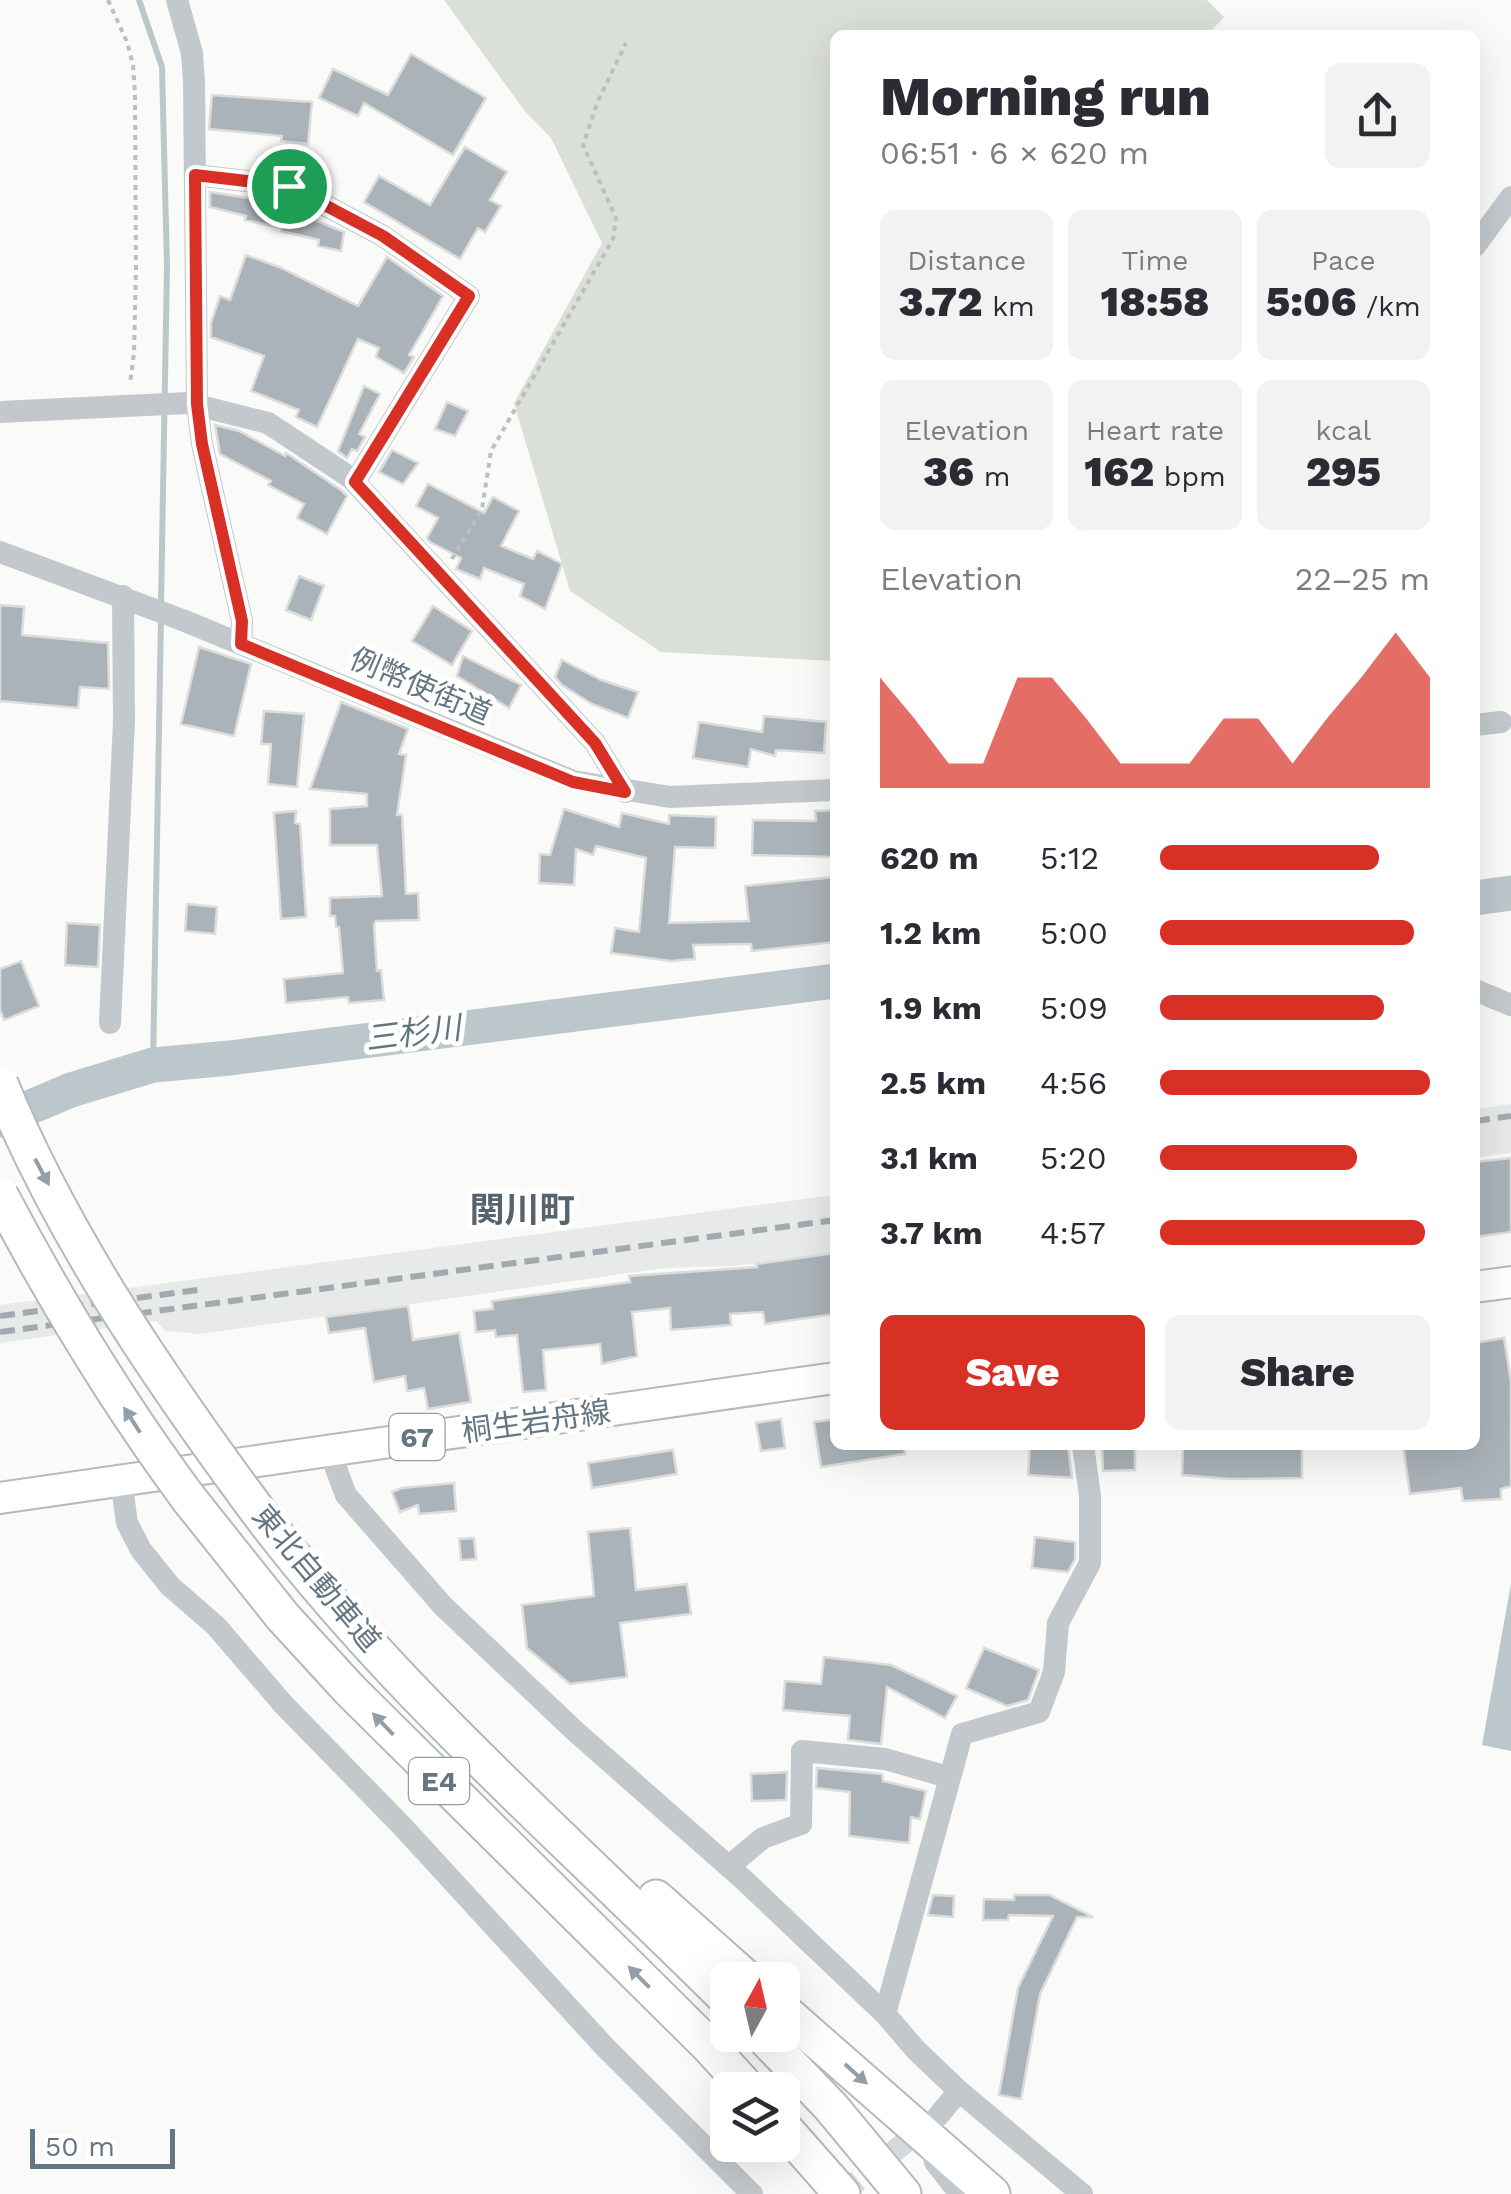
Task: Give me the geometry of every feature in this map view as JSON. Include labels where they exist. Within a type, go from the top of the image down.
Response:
[{"type":"highway","name":"東北自動車道","points":[[0,1084],[106,1289],[185,1411],[314,1581],[464,1743],[710,1982]]},
{"type":"highway","name":"東北自動車道","points":[[0,1195],[84,1346],[144,1439],[283,1617],[350,1690],[733,2072]]},
{"type":"highway","points":[[464,1743],[600,1848],[728,1962]]},
{"type":"highway","points":[[800,2024],[934,2128],[992,2194]]},
{"type":"highway","points":[[709,2046],[721,2072]]},
{"type":"highway","points":[[778,2052],[831,2107],[903,2194]]},
{"type":"highway","points":[[800,2146],[842,2194]]},
{"type":"highway","points":[[784,2162],[811,2194]]},
{"type":"main road","points":[[1480,1286],[1511,1282]]},
{"type":"main road","name":"桐生岩舟線","points":[[0,1498],[830,1379]]},
{"type":"street","points":[[177,0],[192,53],[195,175],[192,404],[242,621],[241,644]]},
{"type":"street","points":[[195,175],[289,186],[383,236],[469,296],[355,482]]},
{"type":"street","points":[[1480,239],[1511,197]]},
{"type":"street","points":[[0,412],[192,404],[268,424],[355,482],[595,743],[625,792]]},
{"type":"street","name":"例幣使街道","points":[[0,552],[185,620],[573,782],[670,798],[830,790]]},
{"type":"street","points":[[110,1023],[129,598]]},
{"type":"street","points":[[1480,725],[1502,722]]},
{"type":"street","points":[[1480,992],[1511,1005]]},
{"type":"street","points":[[328,1450],[346,1495],[443,1606],[576,1732],[728,1866],[885,2014],[958,2091],[1082,2194]]},
{"type":"street","points":[[885,2014],[962,1734],[1038,1712],[1054,1672],[1058,1623],[1090,1563],[1090,1496],[1084,1450]]},
{"type":"street","points":[[121,1480],[127,1523],[140,1550],[170,1586],[216,1626],[283,1704],[402,1826],[604,2046],[752,2194]]},
{"type":"street","points":[[728,1866],[763,1838],[801,1824],[802,1751],[885,1759],[948,1777]]},
{"type":"street","points":[[958,2091],[934,2128],[934,2162],[960,2194]]},
{"type":"path","points":[[108,0],[127,42],[134,80],[134,404]]},
{"type":"path","points":[[438,573],[455,555],[482,509],[490,452],[612,240],[616,218],[583,145],[598,101],[626,43]]},
{"type":"shaded area","points":[[444,0],[1207,0],[1224,17],[1212,30],[830,30],[830,661],[661,652],[570,591],[514,403],[602,243],[551,138],[524,110]]},
{"type":"shaded area","points":[[1511,1104],[1511,1153],[1480,1157],[1480,1108]]},
{"type":"shaded area","points":[[830,1196],[830,1254],[735,1266],[664,1268],[200,1334],[165,1331],[156,1321],[0,1343],[0,1305]]},
{"type":"shaded area","points":[[1511,1584],[1511,1751],[1482,1745]]},
{"type":"building","points":[[411,54],[486,98],[453,155],[364,103],[358,116],[319,98],[333,69],[388,95]]},
{"type":"building","points":[[212,95],[312,102],[308,144],[281,141],[282,136],[209,129]]},
{"type":"building","points":[[465,147],[507,172],[490,200],[501,206],[485,232],[478,228],[460,259],[364,202],[379,176],[430,205]]},
{"type":"building","points":[[210,192],[281,203],[280,207],[312,215],[315,220],[344,232],[341,251],[318,246],[319,240],[210,207]]},
{"type":"building","points":[[246,255],[358,306],[387,257],[443,296],[409,355],[414,357],[404,373],[376,357],[379,348],[358,339],[317,427],[296,417],[299,410],[251,391],[264,356],[211,337],[211,323],[220,296],[230,300]]},
{"type":"building","points":[[364,386],[380,394],[359,434],[365,437],[357,451],[352,449],[347,458],[338,451]]},
{"type":"building","points":[[447,402],[468,411],[455,436],[435,429]]},
{"type":"building","points":[[215,425],[239,431],[285,456],[286,453],[341,490],[347,496],[327,534],[297,518],[304,504],[220,454]]},
{"type":"building","points":[[392,450],[418,463],[403,484],[379,472]]},
{"type":"building","points":[[428,484],[484,513],[493,497],[519,511],[501,546],[533,559],[537,551],[562,564],[545,609],[520,596],[524,584],[484,568],[480,579],[456,569],[461,558],[430,542],[427,538],[438,518],[416,506]]},
{"type":"building","points":[[299,576],[324,586],[311,620],[286,610]]},
{"type":"building","points":[[0,605],[24,607],[22,635],[108,643],[109,689],[80,687],[78,708],[0,701]]},
{"type":"building","points":[[433,606],[472,631],[452,665],[412,641]]},
{"type":"building","points":[[199,647],[251,664],[234,736],[181,724]]},
{"type":"building","points":[[463,656],[521,685],[509,708],[457,676]]},
{"type":"building","points":[[562,660],[601,680],[638,692],[628,718],[592,704],[562,685],[555,677]]},
{"type":"building","points":[[341,702],[408,729],[399,754],[406,755],[397,815],[402,815],[406,894],[418,893],[419,920],[376,921],[374,925],[377,971],[381,970],[384,1000],[349,1003],[348,997],[286,1003],[284,979],[343,973],[339,927],[335,916],[330,916],[330,898],[382,896],[377,845],[330,845],[330,809],[367,806],[367,794],[310,789]]},
{"type":"building","points":[[264,711],[304,714],[297,787],[268,784],[271,744],[261,744]]},
{"type":"building","points":[[764,716],[826,722],[824,753],[776,750],[775,756],[751,749],[748,767],[693,758],[699,722],[762,732]]},
{"type":"building","points":[[564,809],[619,827],[622,813],[669,824],[669,815],[716,817],[715,848],[675,847],[669,923],[749,921],[745,886],[830,878],[830,943],[752,951],[751,944],[693,945],[695,959],[671,961],[611,953],[615,928],[639,932],[646,858],[596,846],[593,855],[576,849],[574,885],[539,883],[540,854],[550,855]]},
{"type":"building","points":[[830,810],[830,857],[752,855],[753,820],[816,821],[815,811]]},
{"type":"building","points":[[296,811],[306,917],[281,919],[274,813]]},
{"type":"building","points":[[187,904],[217,907],[215,934],[185,931]]},
{"type":"building","points":[[67,923],[100,925],[98,967],[65,965]]},
{"type":"building","points":[[21,961],[39,1006],[4,1020],[0,1010],[0,969]]},
{"type":"building","points":[[1511,1158],[1511,1232],[1480,1236],[1480,1161]]},
{"type":"building","points":[[830,1254],[830,1315],[765,1324],[763,1312],[730,1314],[731,1325],[671,1330],[670,1308],[632,1312],[637,1356],[602,1364],[600,1344],[543,1350],[546,1390],[523,1392],[517,1335],[496,1337],[495,1330],[476,1332],[474,1311],[493,1309],[492,1301],[630,1282],[629,1276],[757,1267],[756,1264]]},
{"type":"building","points":[[408,1306],[413,1340],[459,1333],[471,1402],[428,1409],[424,1388],[407,1391],[405,1376],[374,1382],[365,1328],[329,1333],[326,1317]]},
{"type":"building","points":[[1504,1338],[1511,1381],[1511,1486],[1501,1489],[1501,1499],[1463,1501],[1461,1488],[1410,1494],[1404,1450],[1480,1450],[1480,1342]]},
{"type":"building","points":[[781,1419],[785,1448],[761,1451],[756,1423]]},
{"type":"building","points":[[830,1420],[830,1450],[905,1450],[905,1454],[821,1467],[814,1422]]},
{"type":"building","points":[[673,1450],[677,1474],[592,1488],[588,1463]]},
{"type":"building","points":[[1030,1450],[1069,1450],[1072,1478],[1028,1475]]},
{"type":"building","points":[[1102,1450],[1135,1450],[1135,1470],[1103,1471]]},
{"type":"building","points":[[1183,1450],[1302,1450],[1302,1478],[1182,1475]]},
{"type":"building","points":[[454,1483],[456,1511],[419,1514],[418,1505],[400,1512],[392,1492],[402,1488]]},
{"type":"building","points":[[630,1528],[636,1590],[687,1584],[691,1614],[620,1623],[627,1677],[570,1684],[527,1648],[522,1605],[594,1596],[588,1532]]},
{"type":"building","points":[[1035,1537],[1075,1542],[1075,1559],[1068,1572],[1032,1568]]},
{"type":"building","points":[[474,1538],[476,1559],[461,1560],[459,1539]]},
{"type":"building","points":[[984,1648],[1039,1670],[1028,1700],[1007,1706],[966,1688]]},
{"type":"building","points":[[824,1657],[891,1665],[957,1696],[945,1718],[887,1687],[881,1744],[848,1740],[850,1716],[783,1710],[785,1681],[821,1684]]},
{"type":"building","points":[[817,1768],[882,1774],[883,1781],[926,1791],[920,1819],[911,1817],[909,1843],[849,1836],[850,1792],[816,1788]]},
{"type":"building","points":[[787,1772],[786,1800],[752,1801],[751,1774]]},
{"type":"building","points":[[933,1895],[954,1896],[953,1917],[928,1915]]},
{"type":"building","points":[[1014,1895],[1049,1895],[1093,1917],[1077,1917],[1040,1994],[1021,2099],[999,2095],[1018,1988],[1053,1916],[1009,1915],[1008,1920],[983,1920],[984,1899],[1014,1900]]},
{"type":"waterway","points":[[139,0],[162,67],[167,266],[161,605]]},
{"type":"waterway","points":[[153,1065],[161,617]]},
{"type":"waterway","name":"三杉川","points":[[1480,897],[1511,893]]},
{"type":"waterway","name":"三杉川","points":[[0,1120],[71,1090],[153,1065],[830,982]]},
{"type":"tunnel","points":[[841,2194],[928,2124]]},
{"type":"railway","points":[[1480,1120],[1511,1116]]},
{"type":"railway","points":[[0,1332],[830,1221]]},
{"type":"railway","points":[[0,1316],[198,1290]]},
{"type":"district","name":"関川町","points":[[522,1210]]},
{"type":"route","points":[[195,175],[289,186],[383,236],[469,296],[355,482],[595,743],[625,792],[573,782],[241,644],[242,621],[202,444],[197,404],[195,175]]}]
